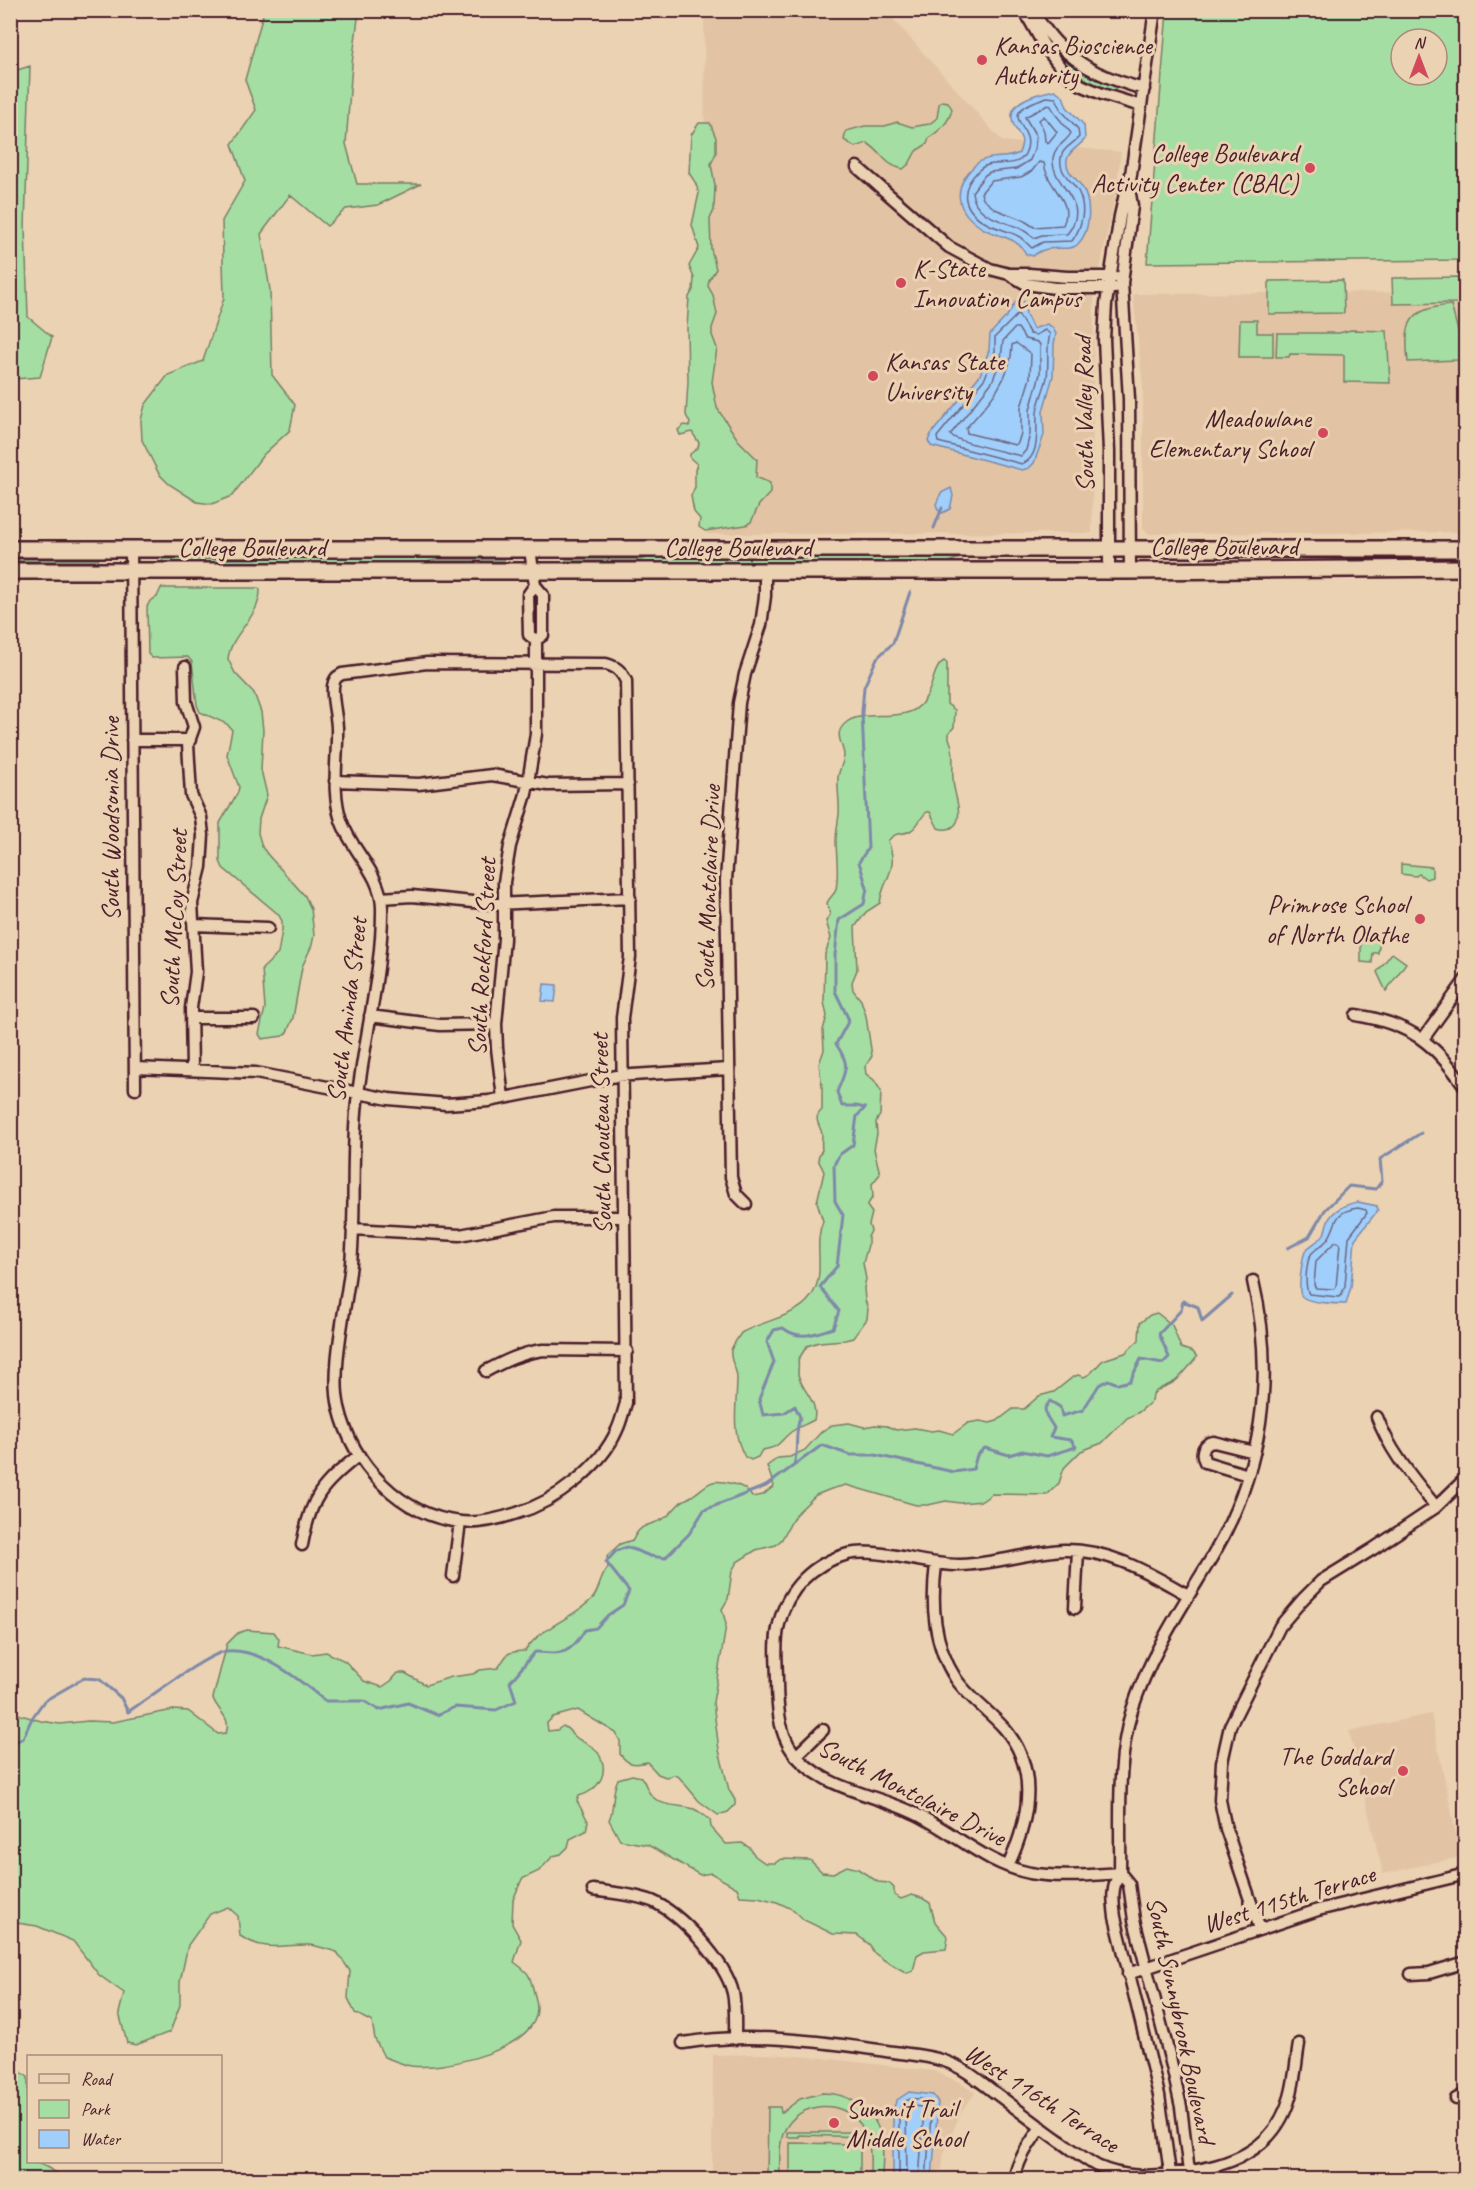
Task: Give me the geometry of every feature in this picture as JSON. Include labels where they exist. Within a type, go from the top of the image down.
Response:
[{"type":"main road","name":"College Boulevard","points":[[10,549],[1466,549]]},
{"type":"main road","name":"College Boulevard","points":[[10,571],[534,578],[765,571],[1466,568]]},
{"type":"street","points":[[1024,10],[1043,45],[1064,72],[1092,90],[1141,106]]},
{"type":"street","points":[[1029,10],[1058,44],[1082,64],[1105,77],[1144,89]]},
{"type":"street","name":"South Valley Road","points":[[1109,570],[1109,451],[1104,339],[1109,288],[1116,277],[1132,206],[1129,189],[1155,10]]},
{"type":"street","points":[[857,167],[918,222],[950,247],[990,269],[1009,274],[1026,284],[1055,288],[1123,289]]},
{"type":"street","points":[[1009,274],[1116,277]]},
{"type":"street","name":"South Valley Road","points":[[1116,277],[1123,289],[1129,399],[1130,570]]},
{"type":"street","name":"South Woodsonia Drive","points":[[131,549],[135,1089]]},
{"type":"street","name":"South Rockford Street","points":[[503,1098],[496,1024],[504,939],[504,882],[507,858],[528,781],[536,734],[536,640],[543,634],[543,595],[534,578],[530,549]]},
{"type":"street","name":"South Montclaire Drive","points":[[746,1204],[736,1194],[731,1177],[726,880],[739,703],[745,674],[761,625],[765,596],[765,571]]},
{"type":"street","name":"South Aminda Street","points":[[403,1502],[369,1471],[353,1446],[338,1406],[336,1371],[351,1262],[358,1092],[382,934],[381,898],[375,878],[344,830],[337,805],[335,781],[337,730],[333,687],[337,677],[342,674],[427,663],[537,664]]},
{"type":"street","name":"South Chouteau Street","points":[[403,1502],[425,1512],[460,1522],[495,1520],[553,1499],[596,1461],[616,1432],[626,1403],[622,1018],[630,957],[630,898],[626,681],[622,672],[615,666],[606,664],[537,664]]},
{"type":"street","name":"South McCoy Street","points":[[185,667],[186,702],[194,727],[188,751],[191,795],[201,817],[203,835],[201,867],[192,903],[196,972],[192,1017],[192,1070]]},
{"type":"street","points":[[132,740],[190,740]]},
{"type":"street","points":[[335,781],[419,784],[492,775],[548,785],[628,784]]},
{"type":"street","points":[[381,898],[412,896],[504,904],[630,898]]},
{"type":"street","points":[[194,925],[268,928]]},
{"type":"street","points":[[1423,1039],[1466,979]]},
{"type":"street","points":[[370,1016],[440,1025],[496,1024]]},
{"type":"street","points":[[1356,1016],[1394,1024],[1423,1039],[1436,1051],[1466,1088]]},
{"type":"street","points":[[192,1017],[254,1018]]},
{"type":"street","points":[[135,1068],[256,1073],[389,1099],[446,1104],[503,1098],[622,1076],[728,1069]]},
{"type":"street","points":[[352,1229],[460,1235],[554,1216],[625,1217]]},
{"type":"street","name":"South Sunnybrook Boulevard","points":[[1171,2177],[1159,2095],[1128,1974],[1113,1904],[1113,1883],[1120,1873],[1122,1766],[1132,1713],[1152,1660],[1212,1557],[1231,1520],[1248,1475],[1263,1413],[1265,1375],[1260,1316],[1253,1281]]},
{"type":"street","points":[[486,1371],[513,1357],[537,1351],[627,1351]]},
{"type":"street","points":[[1377,1417],[1386,1439],[1408,1473],[1436,1507]]},
{"type":"street","points":[[1248,1475],[1205,1461],[1203,1451],[1209,1443],[1214,1442],[1254,1452]]},
{"type":"street","points":[[302,1545],[313,1502],[330,1479],[359,1455]]},
{"type":"street","points":[[1260,1929],[1226,1829],[1220,1800],[1222,1761],[1230,1726],[1280,1626],[1303,1599],[1321,1581],[1436,1507],[1466,1478]]},
{"type":"street","points":[[453,1576],[460,1522]]},
{"type":"street","points":[[1076,1608],[1078,1551]]},
{"type":"street","name":"South Montclaire Drive","points":[[1120,1873],[1052,1875],[1008,1866],[979,1853],[916,1814],[832,1783],[815,1774],[796,1756],[780,1720],[777,1705],[778,1626],[783,1610],[802,1579],[818,1565],[851,1554],[878,1554],[936,1564],[988,1564],[1046,1552],[1078,1551],[1131,1564],[1188,1595]]},
{"type":"street","points":[[936,1564],[933,1583],[933,1615],[940,1646],[956,1680],[1005,1729],[1019,1751],[1026,1775],[1028,1795],[1026,1812],[1019,1839],[1008,1866]]},
{"type":"street","name":"South Montclaire Drive","points":[[796,1756],[823,1730]]},
{"type":"street","name":"South Sunnybrook Boulevard","points":[[1120,1873],[1129,1884],[1134,1920],[1180,2107],[1190,2176]]},
{"type":"street","name":"West 115th Terrace","points":[[1128,1974],[1260,1929],[1360,1899],[1466,1874]]},
{"type":"street","points":[[593,1890],[641,1898],[664,1907],[681,1920],[718,1961],[729,1980],[733,1993],[735,2039]]},
{"type":"street","points":[[1411,1974],[1429,1973],[1466,1962]]},
{"type":"street","name":"West 116th Terrace","points":[[683,2043],[735,2039],[785,2041],[870,2049],[943,2061],[972,2075],[1096,2165],[1114,2172],[1136,2176],[1171,2177],[1190,2176],[1235,2160],[1248,2153],[1272,2131],[1290,2098],[1299,2044]]},
{"type":"street","points":[[1014,2180],[1026,2148],[1041,2127]]},
{"type":"shaded area","name":"K-State Innovation Campus","points":[[704,11],[886,11],[1002,141],[1121,152],[1116,192],[1094,298],[1092,533],[707,534]]},
{"type":"shaded area","points":[[1465,292],[1465,532],[1149,534],[1143,529],[1143,387],[1133,294]]},
{"type":"shaded area","points":[[1431,1714],[1461,1857],[1383,1874],[1349,1731]]},
{"type":"shaded area","name":"Summit Trail Middle School","points":[[769,2054],[934,2071],[959,2082],[975,2093],[961,2112],[944,2153],[942,2169],[934,2173],[933,2179],[712,2180],[713,2055]]},
{"type":"green space","points":[[264,11],[359,11],[352,64],[346,144],[357,184],[421,184],[378,205],[346,209],[327,226],[290,195],[261,234],[270,290],[272,375],[295,405],[290,430],[263,455],[232,496],[212,504],[197,502],[169,484],[159,474],[142,440],[141,420],[145,405],[168,375],[203,361],[224,298],[222,221],[245,181],[232,144],[256,110],[245,80]]},
{"type":"green space","name":"College Boulevard Activity Center (CBAC)","points":[[1167,11],[1465,11],[1465,260],[1147,263]]},
{"type":"green space","points":[[1066,57],[1085,72],[1116,86],[1114,92],[1074,71],[1062,62]]},
{"type":"green space","points":[[30,66],[25,227],[28,317],[52,337],[40,377],[14,379],[10,378],[11,72]]},
{"type":"green space","points":[[942,101],[948,102],[952,109],[949,118],[929,138],[927,144],[916,151],[909,164],[903,169],[891,164],[867,143],[855,147],[844,140],[846,131],[865,126],[885,126],[897,122],[912,127],[929,124],[937,118],[939,104]]},
{"type":"green space","points":[[699,123],[710,123],[716,138],[716,153],[711,164],[715,185],[714,210],[710,219],[711,249],[716,269],[708,286],[713,295],[717,314],[712,328],[717,348],[712,382],[717,408],[738,440],[757,459],[756,477],[770,483],[770,493],[759,505],[751,522],[746,525],[705,531],[699,527],[700,519],[694,512],[691,496],[695,487],[697,464],[690,458],[690,454],[698,448],[699,443],[692,432],[680,435],[678,430],[684,425],[689,426],[690,423],[686,415],[687,328],[689,297],[693,290],[694,278],[689,266],[699,248],[692,225],[699,193],[689,173],[691,135]]},
{"type":"green space","points":[[1461,277],[1462,303],[1393,304],[1392,278]]},
{"type":"green space","points":[[1343,280],[1344,313],[1269,314],[1269,281]]},
{"type":"green space","points":[[1451,305],[1464,353],[1458,360],[1408,362],[1407,337],[1412,320],[1417,314],[1426,310]]},
{"type":"green space","points":[[1240,320],[1257,320],[1257,333],[1273,333],[1273,357],[1239,357]]},
{"type":"green space","points":[[1351,330],[1387,331],[1390,383],[1344,382],[1344,355],[1290,354],[1289,357],[1276,357],[1277,333],[1339,333]]},
{"type":"green space","points":[[10,554],[100,556],[100,558],[98,560],[11,560]]},
{"type":"green space","points":[[665,554],[964,554],[964,557],[941,564],[565,564],[566,560],[639,560]]},
{"type":"green space","points":[[273,556],[506,557],[504,560],[436,560],[416,564],[161,563],[163,559],[255,559]]},
{"type":"green space","points":[[161,588],[260,589],[256,608],[234,641],[228,659],[235,673],[254,693],[261,712],[263,730],[261,770],[267,795],[259,819],[258,833],[262,847],[305,896],[311,909],[314,935],[302,967],[293,1018],[283,1036],[262,1039],[259,1034],[265,1008],[262,969],[278,954],[282,921],[278,914],[223,868],[220,861],[220,823],[239,787],[227,755],[232,730],[227,724],[200,712],[197,705],[192,662],[188,657],[152,658],[148,654],[147,607],[150,601],[157,597]]},
{"type":"green space","points":[[944,661],[947,663],[947,704],[955,710],[954,727],[949,733],[949,738],[953,753],[953,780],[958,819],[951,828],[941,829],[938,828],[930,812],[927,812],[913,829],[897,834],[888,841],[892,867],[880,903],[866,912],[855,927],[857,970],[852,982],[853,990],[861,1000],[866,1016],[872,1056],[865,1067],[866,1074],[874,1080],[881,1091],[880,1115],[876,1122],[877,1134],[874,1149],[880,1174],[872,1184],[873,1196],[867,1206],[872,1213],[869,1225],[871,1231],[863,1263],[866,1279],[864,1288],[868,1309],[867,1319],[853,1338],[819,1342],[807,1346],[798,1360],[798,1374],[812,1401],[814,1420],[793,1430],[777,1446],[762,1450],[758,1457],[751,1460],[745,1457],[737,1438],[735,1418],[737,1378],[731,1350],[741,1333],[801,1307],[816,1287],[819,1272],[819,1240],[823,1221],[817,1202],[824,1172],[818,1159],[822,1150],[822,1134],[817,1119],[822,1110],[819,1064],[824,1050],[823,1030],[827,1016],[824,1002],[825,954],[831,938],[826,921],[830,915],[827,903],[835,892],[837,881],[838,777],[844,755],[839,734],[843,726],[853,719],[898,715],[914,710],[926,698],[936,670]]},
{"type":"green space","points":[[1401,864],[1432,867],[1432,877],[1426,879],[1419,874],[1416,876],[1401,874]]},
{"type":"green space","points":[[1381,935],[1378,953],[1373,953],[1372,963],[1361,962],[1361,936]]},
{"type":"green space","points":[[1392,953],[1406,963],[1386,991],[1377,972]]},
{"type":"green space","points":[[1157,1313],[1172,1325],[1181,1348],[1193,1352],[1197,1357],[1176,1380],[1153,1394],[1152,1401],[1127,1418],[1102,1443],[1081,1451],[1064,1468],[1059,1483],[1047,1495],[992,1494],[982,1501],[960,1503],[946,1501],[916,1505],[846,1485],[816,1495],[795,1515],[782,1539],[776,1545],[756,1550],[737,1562],[732,1571],[728,1599],[722,1609],[726,1624],[713,1702],[719,1750],[729,1790],[735,1800],[735,1805],[728,1812],[718,1815],[699,1801],[679,1777],[674,1775],[666,1777],[658,1774],[647,1762],[635,1764],[626,1760],[620,1754],[620,1741],[616,1733],[578,1710],[553,1717],[547,1723],[548,1731],[557,1730],[563,1726],[579,1740],[595,1749],[601,1758],[603,1772],[598,1784],[579,1796],[577,1801],[588,1821],[586,1831],[570,1839],[568,1847],[561,1854],[553,1856],[539,1871],[522,1879],[513,1900],[512,1924],[521,1940],[514,1962],[529,1976],[537,2008],[531,2026],[522,2036],[509,2044],[476,2058],[424,2067],[411,2066],[384,2057],[375,2039],[372,2022],[355,2013],[348,1998],[350,1971],[337,1952],[310,1945],[267,1946],[250,1941],[240,1936],[238,1916],[228,1907],[210,1914],[188,1945],[180,1982],[180,2005],[170,2032],[136,2045],[127,2043],[119,2013],[124,1993],[99,1975],[73,1941],[37,1926],[11,1922],[11,1712],[60,1724],[88,1721],[113,1722],[173,1710],[188,1711],[218,1734],[226,1733],[226,1718],[213,1698],[227,1644],[238,1633],[247,1630],[274,1632],[279,1639],[278,1646],[312,1654],[326,1652],[345,1661],[364,1681],[382,1687],[398,1673],[405,1673],[426,1685],[451,1677],[473,1674],[480,1670],[498,1668],[508,1654],[525,1651],[540,1635],[593,1598],[608,1568],[607,1556],[620,1544],[633,1540],[643,1527],[666,1517],[681,1503],[710,1483],[726,1482],[742,1487],[752,1497],[763,1495],[774,1486],[767,1466],[778,1458],[790,1457],[805,1450],[822,1431],[832,1425],[849,1423],[864,1427],[887,1426],[896,1430],[915,1428],[939,1430],[953,1434],[968,1423],[997,1421],[1013,1409],[1024,1409],[1039,1396],[1054,1392],[1073,1377],[1078,1375],[1084,1377],[1090,1374],[1103,1360],[1125,1353],[1139,1340],[1140,1323],[1150,1315]]},
{"type":"green space","points":[[632,1775],[641,1777],[649,1792],[657,1800],[696,1810],[710,1820],[711,1827],[726,1844],[742,1843],[765,1863],[775,1863],[781,1859],[810,1860],[822,1872],[833,1873],[847,1866],[858,1869],[878,1882],[889,1883],[894,1888],[894,1895],[901,1899],[912,1895],[922,1898],[930,1903],[935,1922],[948,1937],[946,1949],[924,1951],[917,1955],[913,1971],[907,1973],[873,1952],[870,1945],[857,1935],[833,1934],[804,1920],[794,1910],[777,1902],[758,1897],[740,1896],[737,1888],[711,1873],[700,1875],[648,1845],[620,1840],[609,1820],[614,1789],[618,1779]]},
{"type":"green space","points":[[19,2071],[27,2076],[27,2163],[40,2164],[70,2179],[11,2179],[11,2073]]},
{"type":"green space","points":[[822,2093],[843,2096],[869,2113],[879,2131],[883,2147],[882,2179],[870,2179],[868,2142],[864,2130],[856,2119],[846,2112],[822,2106],[799,2114],[790,2122],[780,2145],[780,2179],[767,2179],[768,2107],[780,2107],[781,2113],[800,2099]]},
{"type":"green space","points":[[787,2132],[864,2132],[864,2137],[799,2135],[799,2137],[787,2137]]},
{"type":"green space","points":[[790,2143],[860,2144],[860,2179],[790,2179]]},
{"type":"water","points":[[1055,90],[1063,96],[1067,107],[1084,125],[1085,139],[1070,154],[1067,164],[1085,194],[1089,209],[1087,225],[1077,245],[1069,248],[1046,249],[1033,256],[1026,254],[1013,241],[989,232],[974,222],[962,207],[960,191],[967,174],[980,161],[1019,153],[1022,142],[1013,123],[1012,115],[1019,103],[1033,96]]},
{"type":"water","points":[[1016,301],[1024,302],[1026,314],[1033,329],[1047,324],[1056,334],[1053,376],[1043,411],[1044,435],[1034,463],[1022,470],[931,446],[928,441],[931,434],[980,375],[989,350],[990,334],[1007,316]]},
{"type":"water","points":[[951,488],[953,496],[950,509],[942,513],[936,504],[941,493]]},
{"type":"water","points":[[544,984],[557,985],[555,1002],[542,1001]]},
{"type":"water","points":[[1358,1202],[1377,1206],[1378,1210],[1355,1239],[1351,1287],[1346,1304],[1304,1298],[1300,1292],[1300,1280],[1306,1250],[1322,1236],[1328,1221],[1337,1210]]},
{"type":"water","points":[[909,2092],[933,2095],[938,2102],[932,2179],[893,2179],[893,2109],[897,2100]]},
{"type":"waterway","points":[[934,528],[942,508]]},
{"type":"waterway","points":[[794,1465],[800,1417],[795,1406],[784,1413],[763,1415],[759,1399],[774,1362],[767,1342],[774,1330],[783,1328],[795,1334],[807,1335],[833,1328],[839,1311],[820,1287],[837,1266],[843,1215],[835,1201],[834,1165],[839,1155],[853,1145],[857,1116],[865,1108],[842,1106],[837,1092],[846,1068],[844,1058],[836,1044],[849,1020],[835,991],[835,955],[839,920],[864,904],[867,888],[859,862],[868,848],[862,712],[864,687],[877,658],[893,643],[910,592]]},
{"type":"waterway","points":[[1288,1248],[1309,1237],[1325,1210],[1349,1186],[1376,1189],[1382,1181],[1380,1159],[1421,1133]]},
{"type":"waterway","points":[[10,1745],[23,1738],[32,1718],[44,1701],[84,1678],[99,1679],[121,1698],[128,1712],[192,1668],[227,1651],[240,1651],[266,1660],[292,1675],[325,1701],[364,1701],[379,1710],[408,1703],[437,1715],[455,1707],[496,1710],[516,1701],[510,1682],[535,1652],[559,1653],[570,1648],[585,1630],[596,1628],[608,1615],[623,1605],[629,1591],[606,1562],[616,1551],[627,1547],[650,1556],[665,1558],[689,1534],[704,1510],[766,1486],[822,1445],[850,1455],[875,1455],[954,1472],[973,1469],[977,1455],[985,1448],[1009,1455],[1022,1451],[1047,1456],[1076,1447],[1071,1440],[1050,1437],[1054,1428],[1046,1415],[1045,1408],[1050,1401],[1060,1407],[1062,1416],[1083,1410],[1099,1385],[1108,1380],[1118,1384],[1130,1381],[1141,1359],[1163,1363],[1169,1357],[1159,1334],[1181,1310],[1183,1301],[1198,1307],[1202,1321],[1232,1295]]},
{"type":"place","name":"Kansas Bioscience Authority","points":[[982,60]]},
{"type":"place","name":"College Boulevard Activity Center (CBAC)","points":[[1310,168]]},
{"type":"place","name":"K-State Innovation Campus","points":[[901,283]]},
{"type":"place","name":"Kansas State University","points":[[873,376]]},
{"type":"place","name":"Meadowlane Elementary School","points":[[1323,433]]},
{"type":"place","name":"Primrose School of North Olathe","points":[[1420,919]]},
{"type":"place","name":"The Goddard School","points":[[1403,1771]]},
{"type":"place","name":"Summit Trail Middle School","points":[[834,2123]]}]
